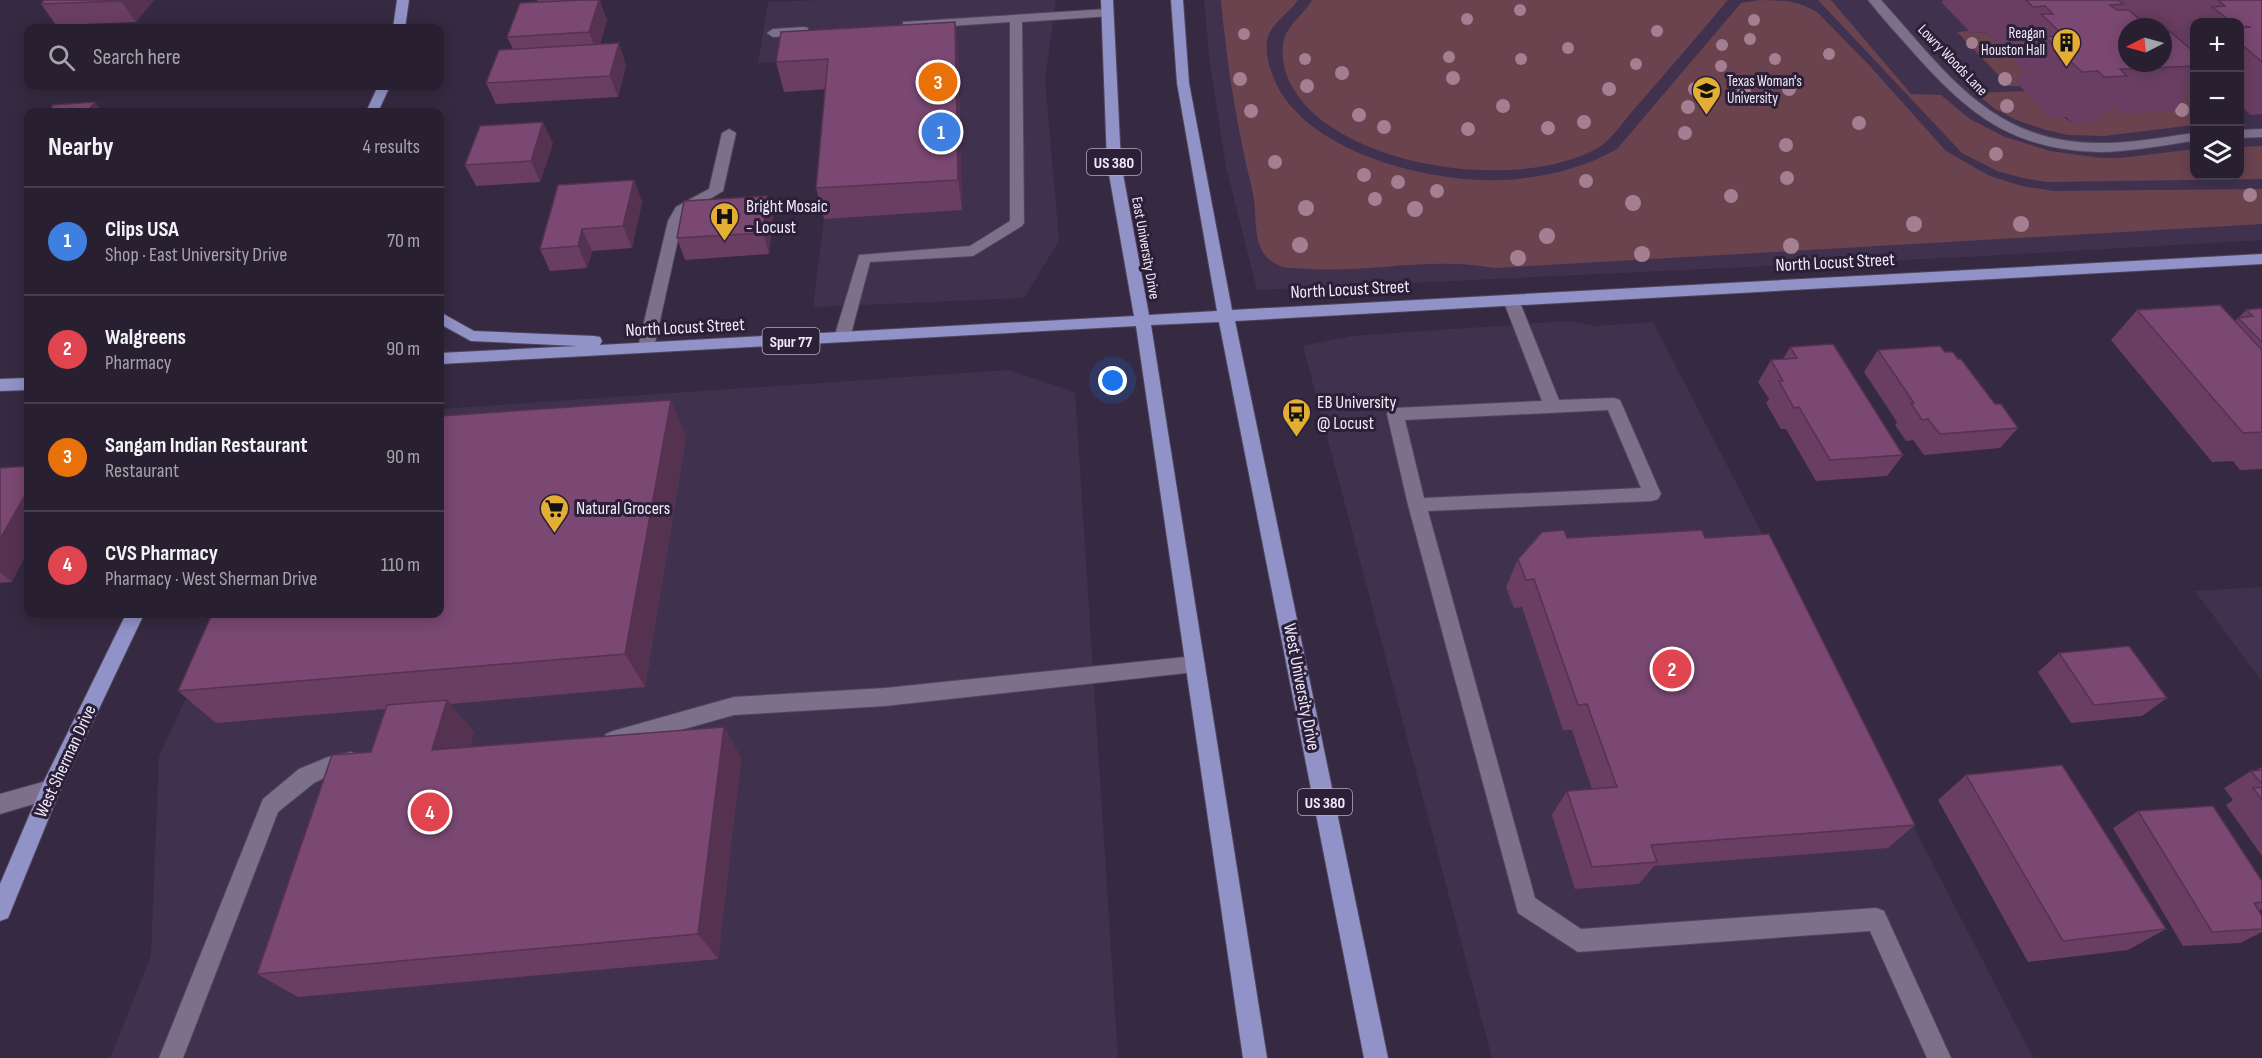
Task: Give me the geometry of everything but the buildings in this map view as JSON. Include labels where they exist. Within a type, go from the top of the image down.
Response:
[{"type":"main road","points":[[400,24],[403,0]]},
{"type":"main road","name":"US 380","points":[[1177,0],[1183,83],[1216,267],[1227,315]]},
{"type":"main road","name":"East University Drive","points":[[1107,7],[1114,163],[1143,322]]},
{"type":"main road","points":[[374,108],[382,90]]},
{"type":"main road","name":"North Locust Street","points":[[444,359],[2262,259]]},
{"type":"main road","name":"West University Drive","points":[[1227,315],[1376,1058]]},
{"type":"main road","points":[[444,319],[471,336],[701,345]]},
{"type":"main road","name":"US 380","points":[[1143,322],[1255,1058]]},
{"type":"main road","points":[[0,385],[24,384]]},
{"type":"main road","name":"West Sherman Drive","points":[[0,910],[50,790],[133,618]]},
{"type":"lane","name":"Lowry Woods Lane","points":[[1875,0],[1958,92],[1982,113],[2013,130],[2035,137],[2086,147],[2116,147],[2190,138]]},
{"type":"lane","points":[[889,26],[1016,19],[1107,7]]},
{"type":"lane","points":[[842,338],[864,258],[973,251],[1017,223],[1016,19]]},
{"type":"lane","points":[[773,33],[820,30]]},
{"type":"lane","points":[[2244,134],[2262,133]]},
{"type":"lane","points":[[647,343],[675,221],[681,210],[716,190],[729,134]]},
{"type":"lane","points":[[1511,300],[1552,407]]},
{"type":"lane","points":[[1417,505],[1652,494],[1614,404],[1395,414],[1417,505],[1526,904],[1578,941],[1876,919],[1939,1058]]},
{"type":"lane","points":[[591,742],[614,740],[734,706],[847,700],[1195,664]]},
{"type":"lane","points":[[171,1058],[270,806],[290,786],[334,763],[377,760]]},
{"type":"lane","points":[[0,804],[50,790]]},
{"type":"shaded area","points":[[1056,0],[1045,79],[1059,241],[1024,298],[813,307],[824,219],[834,89],[784,92],[788,62],[758,63],[768,2]]},
{"type":"shaded area","name":"Texas Woman's University","points":[[1204,0],[2262,0],[2262,240],[1965,257],[1257,290],[1226,167],[1210,64]]},
{"type":"shaded area","points":[[1221,0],[1298,0],[1275,25],[1267,41],[1269,64],[1280,91],[1298,114],[1321,133],[1349,149],[1412,170],[1476,180],[1504,180],[1563,171],[1591,162],[1617,149],[1741,3],[1760,0],[1787,1],[1817,12],[1869,65],[1946,151],[1990,176],[2022,186],[2053,191],[2262,189],[2262,224],[1495,268],[1464,264],[1418,264],[1330,270],[1285,267],[1268,258],[1259,242],[1253,193],[1233,97]]},
{"type":"shaded area","points":[[1312,0],[1728,0],[1618,130],[1602,145],[1564,162],[1527,169],[1486,170],[1445,167],[1404,159],[1366,145],[1333,128],[1306,106],[1288,78],[1283,62],[1283,45],[1287,32]]},
{"type":"shaded area","points":[[1818,0],[1831,0],[1911,94],[1941,95],[1970,119],[2005,137],[2050,151],[2101,158],[2121,158],[2190,149],[2190,180],[2046,182],[1997,171],[1962,153]]},
{"type":"shaded area","points":[[1969,31],[1971,33],[1997,32],[2025,59],[2032,80],[2020,86],[2009,86],[1957,32]]},
{"type":"shaded area","points":[[2190,84],[2190,125],[2104,136],[2068,135],[2019,121],[1995,109],[1979,96],[1979,93],[2025,91],[2072,123],[2094,104]]},
{"type":"shaded area","points":[[2262,146],[2262,179],[2244,179],[2244,147]]},
{"type":"shaded area","points":[[1569,321],[1596,326],[1653,322],[2033,1058],[1492,1058],[1303,346],[1351,336]]},
{"type":"shaded area","points":[[1009,370],[1075,392],[1118,1058],[110,1058],[151,956],[159,756],[223,618],[444,618],[444,409]]},
{"type":"shaded area","points":[[2262,587],[2262,681],[2195,591]]},
{"type":"place","name":"Reagan Houston Hall","points":[[2066,68]]},
{"type":"place","name":"Sangam Indian Restaurant","points":[[938,82]]},
{"type":"place","name":"Texas Woman's University","points":[[1706,116]]},
{"type":"place","name":"Clips USA","points":[[941,132]]},
{"type":"place","name":"Bright Mosaic - Locust","points":[[725,242]]},
{"type":"place","name":"EB University @ Locust","points":[[1296,438]]},
{"type":"place","name":"Natural Grocers","points":[[555,534]]},
{"type":"place","name":"Walgreens","points":[[1672,669]]},
{"type":"place","name":"CVS Pharmacy","points":[[430,812]]}]
